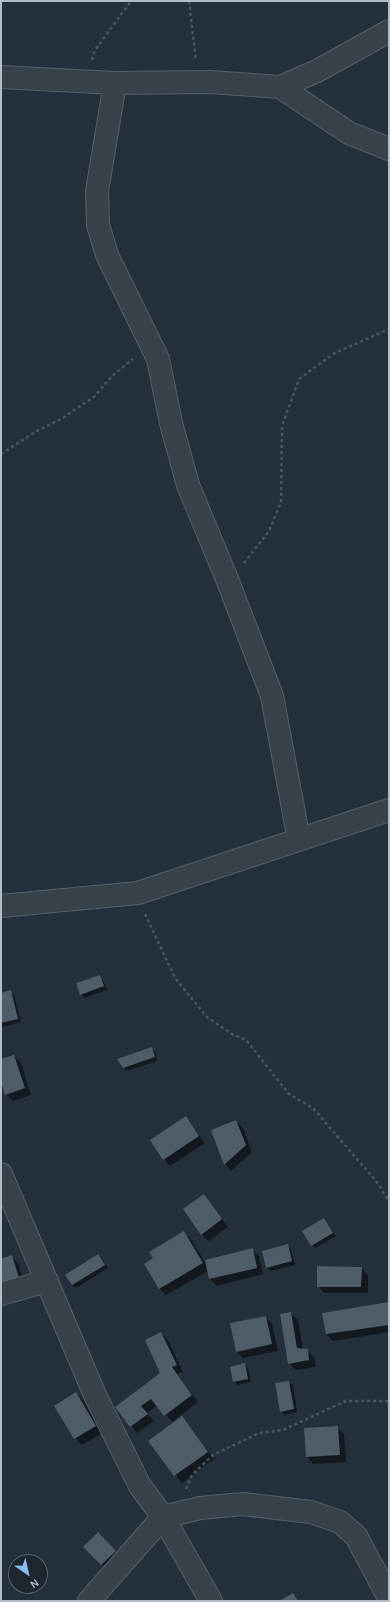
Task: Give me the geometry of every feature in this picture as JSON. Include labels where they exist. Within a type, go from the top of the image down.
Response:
[{"type":"street","points":[[1,77],[115,83],[210,82],[280,87],[318,71],[389,31]]},
{"type":"street","points":[[115,83],[97,191],[98,225],[107,255],[158,359],[172,423],[188,485],[229,584],[272,696],[299,840]]},
{"type":"street","points":[[280,87],[350,133],[389,149]]},
{"type":"street","points":[[1,906],[138,893],[389,810]]},
{"type":"street","points":[[1,1174],[94,1395],[140,1486],[169,1515],[211,1601]]},
{"type":"street","points":[[1,1294],[47,1281]]},
{"type":"street","points":[[89,1601],[169,1515],[200,1508],[243,1504],[312,1512],[340,1522],[356,1536],[389,1598]]},
{"type":"path","points":[[85,82],[95,50],[131,1]]},
{"type":"path","points":[[189,1],[195,58],[210,82]]},
{"type":"path","points":[[229,584],[270,531],[281,502],[282,426],[299,379],[333,354],[389,329]]},
{"type":"path","points":[[1,454],[35,432],[61,419],[95,396],[112,376],[150,345]]},
{"type":"path","points":[[138,893],[146,919],[176,978],[206,1017],[230,1033],[246,1040],[289,1094],[313,1108],[376,1182],[389,1200]]},
{"type":"path","points":[[169,1515],[192,1475],[213,1455],[259,1433],[283,1430],[346,1401],[389,1401]]},
{"type":"building","points":[[100,975],[104,986],[80,995],[76,983]]},
{"type":"building","points":[[11,990],[18,1019],[1,1023],[1,993]]},
{"type":"building","points":[[152,1047],[155,1057],[123,1068],[117,1059]]},
{"type":"building","points":[[14,1055],[25,1088],[5,1095],[1,1082],[1,1059]]},
{"type":"building","points":[[186,1116],[199,1136],[163,1160],[150,1140]]},
{"type":"building","points":[[236,1120],[246,1145],[224,1165],[211,1130]]},
{"type":"building","points":[[204,1194],[222,1219],[201,1235],[183,1209]]},
{"type":"building","points":[[324,1218],[333,1233],[311,1246],[302,1231]]},
{"type":"building","points":[[184,1231],[203,1263],[159,1289],[144,1264],[153,1258],[149,1252]]},
{"type":"building","points":[[288,1244],[292,1261],[266,1268],[262,1251]]},
{"type":"building","points":[[253,1248],[257,1268],[209,1279],[205,1260]]},
{"type":"building","points":[[98,1254],[105,1265],[72,1285],[65,1275]]},
{"type":"building","points":[[12,1255],[20,1281],[1,1287],[1,1259]]},
{"type":"building","points":[[317,1266],[362,1267],[361,1287],[317,1287]]},
{"type":"building","points":[[389,1302],[389,1325],[326,1334],[322,1313]]},
{"type":"building","points":[[291,1312],[297,1348],[308,1349],[309,1360],[288,1364],[280,1314]]},
{"type":"building","points":[[266,1316],[272,1344],[236,1352],[230,1323]]},
{"type":"building","points":[[161,1332],[177,1365],[172,1367],[192,1395],[164,1416],[151,1399],[141,1406],[148,1414],[130,1427],[115,1407],[160,1373],[145,1340]]},
{"type":"building","points":[[245,1363],[248,1379],[233,1382],[230,1367]]},
{"type":"building","points":[[289,1381],[294,1409],[280,1412],[275,1383]]},
{"type":"building","points":[[76,1392],[96,1426],[74,1439],[54,1406]]},
{"type":"building","points":[[182,1416],[208,1452],[174,1476],[148,1441]]},
{"type":"building","points":[[338,1426],[340,1455],[306,1457],[304,1428]]},
{"type":"building","points":[[98,1532],[116,1551],[101,1565],[83,1547]]},
{"type":"building","points":[[293,1593],[298,1601],[279,1601]]}]
